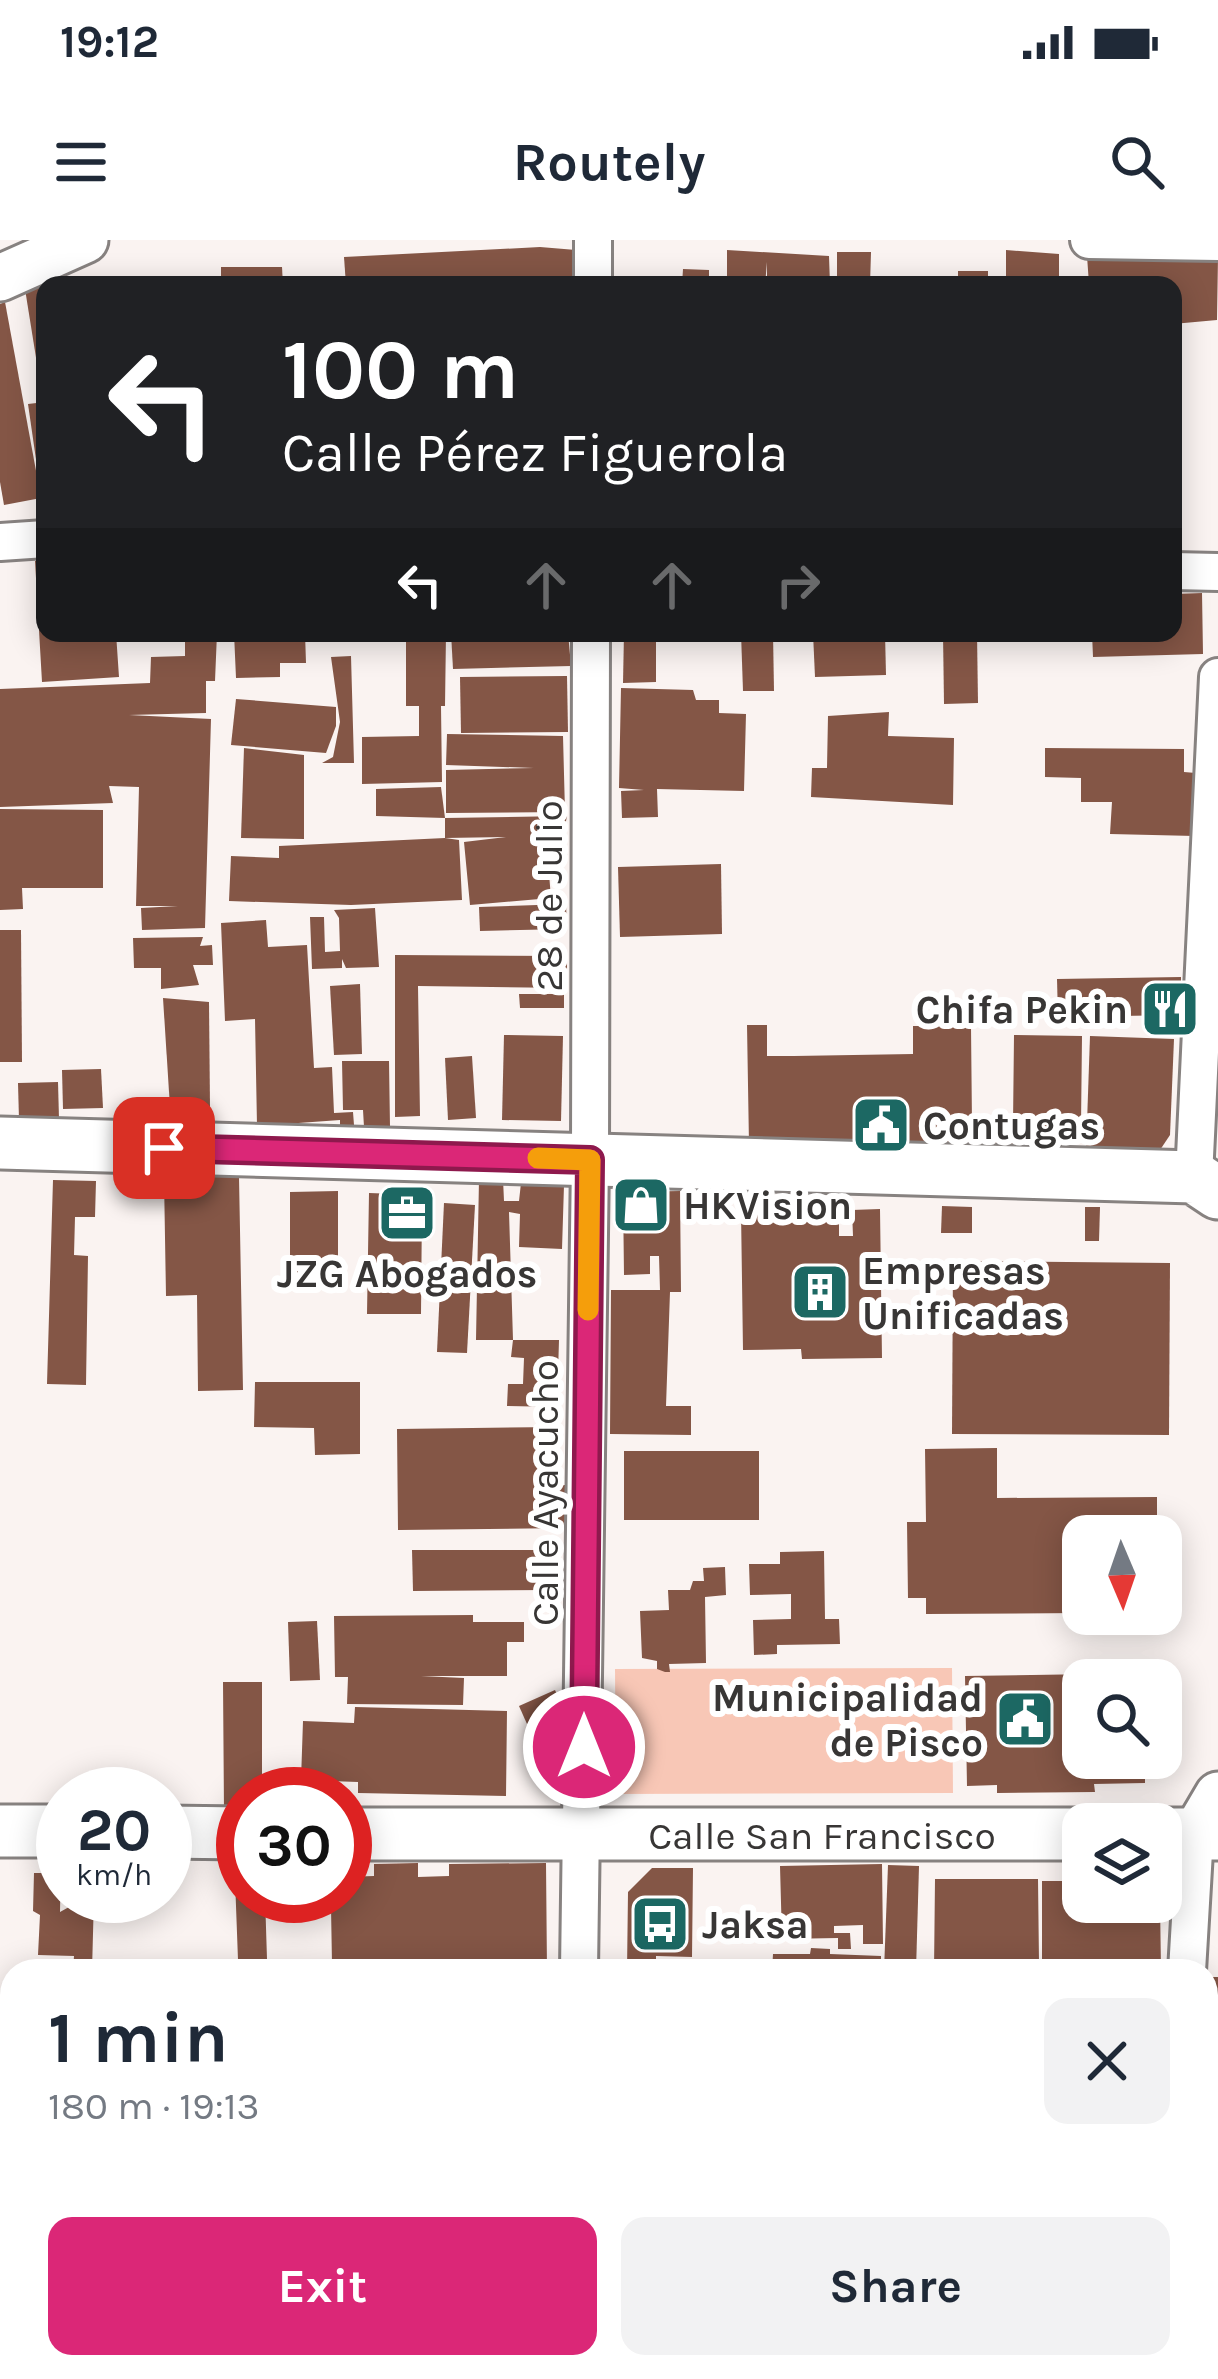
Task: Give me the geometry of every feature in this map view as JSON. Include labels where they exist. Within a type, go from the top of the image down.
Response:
[{"type":"main road","points":[[0,1143],[1206,1185]]},
{"type":"main road","points":[[0,1831],[36,1832]]},
{"type":"main road","name":"Calle San Francisco","points":[[372,1834],[1062,1834]]},
{"type":"street","points":[[0,278],[85,240]]},
{"type":"street","points":[[592,276],[593,240]]},
{"type":"street","points":[[1089,240],[1218,242]]},
{"type":"street","points":[[0,542],[36,540]]},
{"type":"street","points":[[1182,571],[1218,572]]},
{"type":"street","name":"28 de Julio","points":[[590,1160],[592,642]]},
{"type":"street","points":[[1206,1185],[1218,677]]},
{"type":"street","name":"Calle Ayacucho","points":[[579,1959],[590,1160]]},
{"type":"street","points":[[1188,1959],[1198,1824]]},
{"type":"shaded area","points":[[952,1668],[953,1793],[616,1794],[615,1669]]},
{"type":"building","points":[[540,247],[576,250],[575,276],[345,276],[344,257]]},
{"type":"building","points":[[727,250],[829,256],[830,276],[767,276],[767,262],[766,276],[727,276]]},
{"type":"building","points":[[1006,250],[1059,254],[1059,276],[1006,276]]},
{"type":"building","points":[[837,252],[871,252],[870,276],[837,276]]},
{"type":"building","points":[[1087,256],[1218,257],[1217,320],[1182,323],[1182,276],[1088,276]]},
{"type":"building","points":[[221,267],[282,267],[282,276],[221,276]]},
{"type":"building","points":[[683,269],[709,270],[709,276],[683,276]]},
{"type":"building","points":[[958,271],[988,271],[988,276],[958,276]]},
{"type":"building","points":[[36,286],[36,358],[25,289]]},
{"type":"building","points":[[5,302],[36,471],[36,499],[4,505],[0,482],[0,304]]},
{"type":"building","points":[[36,403],[36,459],[28,404]]},
{"type":"building","points":[[1202,593],[1203,654],[1093,657],[1092,642],[1182,642],[1182,594]]},
{"type":"building","points":[[40,642],[117,642],[119,677],[42,682]]},
{"type":"building","points":[[185,642],[217,642],[215,681],[206,681],[206,713],[129,715],[211,719],[205,928],[142,930],[141,908],[178,906],[136,906],[139,787],[109,786],[113,803],[0,807],[0,689],[150,683],[151,657],[185,656]]},
{"type":"building","points":[[234,642],[305,642],[306,663],[280,663],[280,677],[236,678]]},
{"type":"building","points":[[406,642],[446,642],[442,782],[362,784],[362,737],[419,736],[419,706],[406,706]]},
{"type":"building","points":[[452,642],[569,642],[571,666],[453,669]]},
{"type":"building","points":[[624,642],[656,642],[656,682],[623,683]]},
{"type":"building","points":[[741,642],[773,642],[774,691],[743,691]]},
{"type":"building","points":[[813,642],[885,642],[886,675],[815,677]]},
{"type":"building","points":[[943,642],[977,642],[978,703],[944,704]]},
{"type":"building","points":[[351,656],[354,763],[322,763],[333,757],[340,722],[331,657]]},
{"type":"building","points":[[567,676],[568,732],[461,733],[460,677]]},
{"type":"building","points":[[621,688],[693,690],[696,700],[719,700],[719,713],[746,714],[744,791],[657,789],[658,817],[622,818],[621,791],[644,790],[619,788]]},
{"type":"building","points":[[236,699],[336,707],[336,726],[326,753],[231,745]]},
{"type":"building","points":[[889,712],[888,736],[954,738],[953,805],[811,797],[812,768],[827,768],[828,716]]},
{"type":"building","points":[[447,734],[563,736],[565,812],[446,813],[446,770],[534,768],[446,765]]},
{"type":"building","points":[[244,748],[304,755],[304,839],[241,838]]},
{"type":"building","points":[[1045,748],[1184,749],[1184,772],[1196,773],[1195,836],[1110,834],[1112,802],[1081,802],[1081,778],[1045,777]]},
{"type":"building","points":[[441,787],[445,818],[376,816],[376,789]]},
{"type":"building","points":[[0,809],[103,810],[103,888],[22,888],[23,909],[0,910]]},
{"type":"building","points":[[567,816],[563,836],[546,837],[551,898],[470,905],[464,842],[506,837],[445,838],[445,818]]},
{"type":"building","points":[[459,840],[462,900],[351,905],[229,901],[231,856],[279,858],[279,846]]},
{"type":"building","points":[[721,864],[722,934],[620,937],[618,867]]},
{"type":"building","points":[[566,904],[567,929],[480,931],[479,907]]},
{"type":"building","points":[[375,908],[379,967],[346,968],[342,959],[342,968],[312,969],[310,917],[324,917],[325,952],[340,951],[339,918],[334,910]]},
{"type":"building","points":[[266,920],[268,947],[307,945],[314,1068],[332,1067],[334,1113],[353,1112],[354,1125],[340,1125],[340,1120],[257,1126],[255,1019],[225,1021],[221,923]]},
{"type":"building","points":[[0,930],[21,930],[22,1062],[0,1062]]},
{"type":"building","points":[[203,937],[200,946],[212,945],[213,965],[193,965],[199,985],[161,989],[161,968],[134,968],[133,938]]},
{"type":"building","points":[[395,955],[567,956],[567,988],[418,986],[420,1116],[395,1117]]},
{"type":"building","points":[[1181,977],[1181,1015],[1058,1017],[1057,979]]},
{"type":"building","points":[[360,984],[362,1054],[334,1055],[330,986]]},
{"type":"building","points":[[519,994],[564,994],[564,1008],[520,1008]]},
{"type":"building","points":[[163,998],[209,1002],[210,1107],[170,1107]]},
{"type":"building","points":[[747,1025],[767,1025],[767,1056],[913,1054],[913,1026],[971,1026],[972,1125],[1013,1124],[1014,1035],[1082,1036],[1081,1125],[1061,1151],[972,1151],[972,1143],[749,1145]]},
{"type":"building","points":[[504,1035],[563,1036],[561,1121],[502,1120]]},
{"type":"building","points":[[1090,1036],[1174,1039],[1170,1135],[1160,1150],[1086,1152]]},
{"type":"building","points":[[472,1056],[476,1118],[448,1120],[445,1058]]},
{"type":"building","points":[[342,1061],[389,1061],[390,1127],[364,1127],[363,1110],[343,1110]]},
{"type":"building","points":[[101,1069],[103,1108],[63,1109],[62,1070]]},
{"type":"building","points":[[58,1082],[59,1119],[19,1120],[18,1083]]},
{"type":"building","points":[[239,1177],[243,1390],[198,1391],[197,1295],[166,1296],[164,1178]]},
{"type":"building","points":[[479,1179],[503,1179],[504,1201],[519,1201],[521,1183],[564,1185],[562,1249],[519,1247],[520,1214],[509,1212],[513,1340],[476,1340]]},
{"type":"building","points":[[53,1180],[96,1181],[95,1217],[75,1217],[74,1255],[88,1256],[86,1385],[47,1384]]},
{"type":"building","points":[[338,1191],[338,1275],[290,1275],[290,1192]]},
{"type":"building","points":[[680,1191],[681,1292],[670,1292],[666,1406],[691,1406],[691,1435],[610,1434],[611,1290],[660,1290],[659,1256],[650,1256],[650,1274],[624,1275],[623,1192]]},
{"type":"building","points":[[369,1193],[396,1194],[396,1205],[422,1205],[421,1314],[367,1314]]},
{"type":"building","points":[[444,1203],[475,1205],[467,1353],[437,1352]]},
{"type":"building","points":[[942,1206],[972,1207],[972,1233],[941,1233]]},
{"type":"building","points":[[1085,1207],[1100,1207],[1099,1241],[1085,1241]]},
{"type":"building","points":[[839,1209],[839,1236],[853,1236],[852,1210],[880,1209],[882,1358],[802,1359],[801,1349],[743,1350],[741,1211]]},
{"type":"building","points":[[953,1261],[1170,1263],[1169,1435],[952,1434]]},
{"type":"building","points":[[513,1340],[559,1340],[557,1407],[507,1406],[508,1384],[523,1384],[524,1358],[511,1357]]},
{"type":"building","points":[[255,1382],[360,1382],[360,1454],[315,1455],[314,1428],[254,1427]]},
{"type":"building","points":[[557,1427],[557,1485],[565,1485],[566,1528],[398,1530],[397,1429]]},
{"type":"building","points":[[997,1448],[997,1498],[1157,1497],[1157,1515],[1062,1515],[1062,1613],[926,1614],[926,1598],[908,1598],[907,1522],[926,1522],[925,1449]]},
{"type":"building","points":[[624,1451],[759,1451],[759,1520],[624,1520]]},
{"type":"building","points":[[412,1550],[547,1550],[547,1590],[413,1591]]},
{"type":"building","points":[[824,1551],[825,1619],[839,1619],[840,1644],[777,1645],[777,1654],[754,1655],[753,1620],[791,1619],[791,1594],[750,1595],[749,1564],[780,1564],[780,1552]]},
{"type":"building","points":[[725,1567],[726,1595],[705,1597],[706,1663],[669,1664],[670,1672],[665,1672],[657,1669],[657,1661],[642,1658],[640,1611],[669,1610],[668,1590],[690,1590],[693,1581],[704,1581],[703,1568]]},
{"type":"building","points":[[473,1615],[473,1622],[524,1622],[524,1642],[507,1642],[507,1676],[421,1676],[464,1678],[463,1705],[347,1704],[348,1677],[335,1677],[334,1616]]},
{"type":"building","points":[[317,1621],[320,1680],[290,1681],[288,1622]]},
{"type":"building","name":"Municipalidad de Pisco","points":[[1062,1674],[1062,1779],[1145,1779],[1145,1783],[1094,1784],[1095,1792],[997,1793],[997,1785],[967,1786],[965,1676]]},
{"type":"building","points":[[223,1682],[262,1682],[262,1767],[224,1767]]},
{"type":"building","points":[[555,1690],[563,1708],[527,1724],[519,1706]]},
{"type":"building","points":[[355,1707],[507,1711],[506,1796],[372,1793],[372,1767],[301,1767],[303,1721],[354,1723]]},
{"type":"building","points":[[418,1863],[418,1877],[449,1876],[449,1864],[546,1863],[547,1959],[332,1959],[331,1923],[372,1923],[374,1864]]},
{"type":"building","points":[[882,1864],[883,1944],[863,1944],[863,1925],[834,1926],[834,1933],[850,1933],[851,1949],[838,1949],[838,1938],[782,1939],[780,1866]]},
{"type":"building","points":[[888,1865],[919,1866],[916,1959],[884,1959]]},
{"type":"building","name":"Jaksa","points":[[652,1868],[693,1868],[692,1957],[627,1959],[628,1892]]},
{"type":"building","points":[[36,1873],[36,1913],[33,1911]]},
{"type":"building","points":[[935,1879],[1038,1879],[1039,1959],[934,1959]]},
{"type":"building","points":[[1042,1881],[1062,1881],[1062,1923],[1160,1923],[1161,1959],[1042,1959]]},
{"type":"building","points":[[40,1923],[93,1923],[92,1959],[38,1955]]},
{"type":"building","points":[[237,1923],[266,1923],[267,1959],[238,1959]]},
{"type":"building","points":[[811,1948],[830,1949],[830,1954],[881,1959],[773,1959],[773,1954],[810,1954]]},
{"type":"slow traffic","points":[[538,1158],[590,1160],[588,1310]]},
{"type":"place","name":"Chifa Pekin","points":[[1170,1009]]},
{"type":"place","name":"Contugas","points":[[881,1125]]},
{"type":"place","name":"HKVision","points":[[641,1205]]},
{"type":"place","name":"JZG Abogados","points":[[407,1213]]},
{"type":"place","name":"Empresas Unificadas","points":[[820,1292]]},
{"type":"place","name":"Municipalidad de Pisco","points":[[1025,1719]]},
{"type":"place","name":"Jaksa","points":[[660,1924]]},
{"type":"route","points":[[164,1148],[590,1160],[584,1747]]}]
